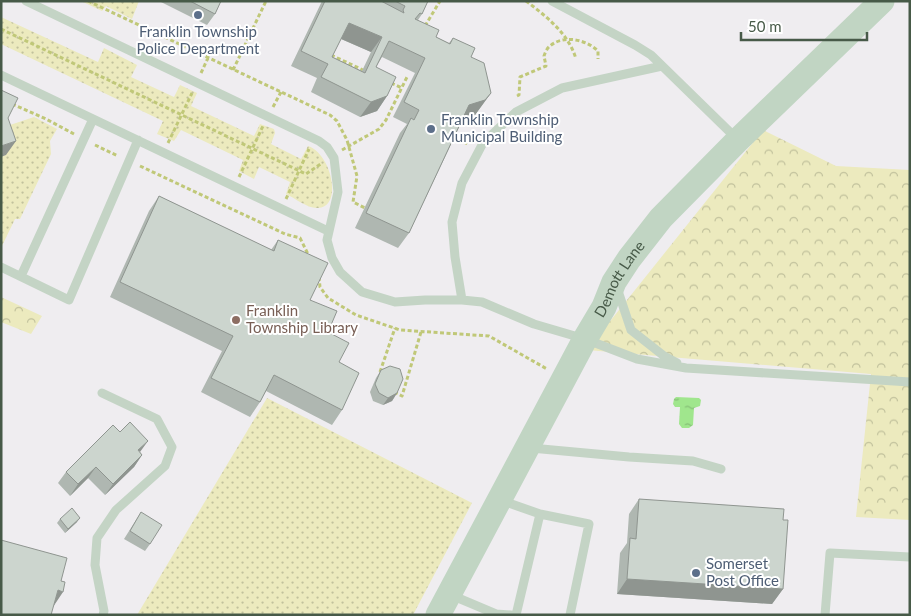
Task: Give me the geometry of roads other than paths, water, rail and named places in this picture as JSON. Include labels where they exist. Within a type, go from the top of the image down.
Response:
[{"type":"street","name":"Demott Lane","points":[[443,605],[585,339],[604,307],[614,282],[629,259],[661,218],[738,140],[882,1]]},
{"type":"lane","points":[[26,1],[268,116],[319,141],[327,147],[333,156],[338,192],[328,231],[329,249],[340,272],[362,292],[395,302],[425,300],[482,302],[534,324],[585,339],[637,359],[686,368],[910,382]]},
{"type":"lane","points":[[552,1],[651,55],[738,140]]},
{"type":"lane","points":[[462,300],[452,222],[462,183],[483,143],[516,112],[562,88],[662,66]]},
{"type":"lane","points":[[1,75],[328,231]]},
{"type":"lane","points":[[21,276],[93,119]]},
{"type":"lane","points":[[1,267],[69,300],[138,140]]},
{"type":"lane","points":[[614,282],[631,330],[664,356],[686,368]]},
{"type":"lane","points":[[102,394],[157,419],[172,447],[165,466],[116,510],[97,538],[95,565],[104,611],[103,615]]},
{"type":"lane","points":[[528,447],[629,457],[693,460],[721,469]]},
{"type":"lane","points":[[499,500],[540,514],[589,524],[570,615]]},
{"type":"lane","points":[[516,615],[540,514]]},
{"type":"lane","points":[[825,615],[830,553],[910,558]]},
{"type":"lane","points":[[443,605],[511,615]]},
{"type":"water","points":[[676,397],[699,398],[701,400],[700,406],[694,408],[693,425],[689,428],[682,428],[679,424],[680,407],[675,407],[673,404]]},
{"type":"place","name":"Franklin Township Police Department","points":[[198,15]]},
{"type":"place","name":"Franklin Township Municipal Building","points":[[431,129]]},
{"type":"place","name":"Franklin Township Library","points":[[236,320]]},
{"type":"place","name":"Somerset Post Office","points":[[696,573]]}]
